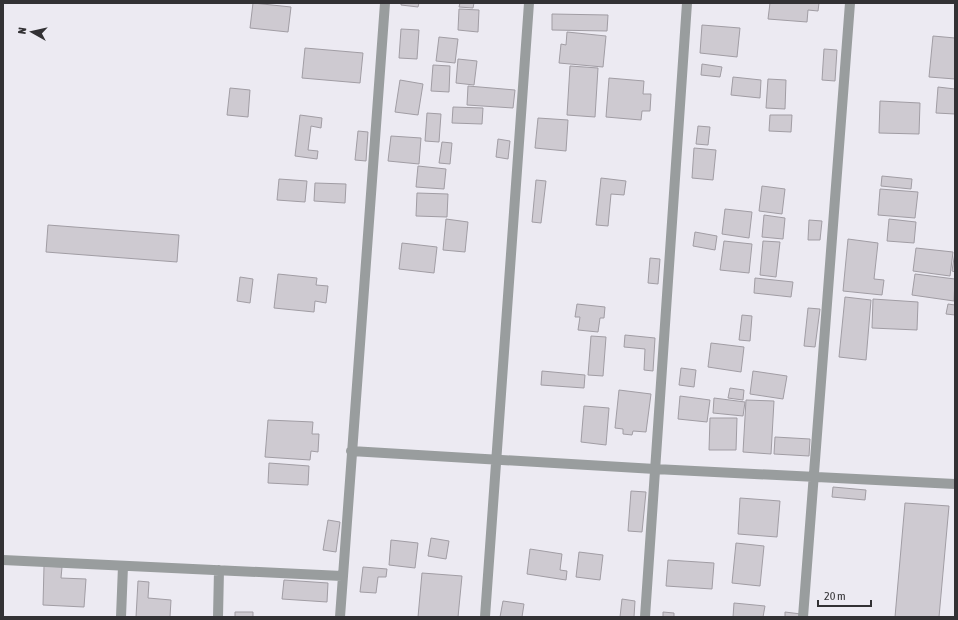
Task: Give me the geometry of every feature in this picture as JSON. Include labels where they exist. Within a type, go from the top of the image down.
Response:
[{"type":"street","points":[[340,617],[385,3]]},
{"type":"street","points":[[485,617],[529,3]]},
{"type":"street","points":[[645,617],[687,3]]},
{"type":"street","points":[[803,617],[850,3]]},
{"type":"street","points":[[351,451],[656,469],[955,484]]},
{"type":"street","points":[[3,560],[342,576]]},
{"type":"street","points":[[121,617],[123,566]]},
{"type":"street","points":[[218,617],[219,570]]},
{"type":"building","points":[[253,3],[291,7],[288,32],[250,28]]},
{"type":"building","points":[[401,3],[419,3],[418,7],[401,5]]},
{"type":"building","points":[[460,3],[474,3],[473,8],[459,7]]},
{"type":"building","points":[[770,3],[819,3],[818,11],[808,10],[807,22],[768,19]]},
{"type":"building","points":[[459,9],[479,10],[478,32],[458,30]]},
{"type":"building","points":[[552,14],[608,15],[607,31],[552,30]]},
{"type":"building","points":[[702,25],[740,28],[737,57],[700,53]]},
{"type":"building","points":[[401,29],[419,30],[417,59],[399,58]]},
{"type":"building","points":[[567,32],[606,36],[603,67],[559,63],[561,44],[566,45]]},
{"type":"building","points":[[933,36],[955,38],[955,79],[929,77]]},
{"type":"building","points":[[439,37],[458,39],[455,63],[436,61]]},
{"type":"building","points":[[305,48],[363,53],[360,83],[302,78]]},
{"type":"building","points":[[824,49],[837,50],[835,81],[822,80]]},
{"type":"building","points":[[458,59],[477,61],[474,85],[456,83]]},
{"type":"building","points":[[702,64],[722,67],[720,77],[701,75]]},
{"type":"building","points":[[433,65],[450,66],[449,92],[431,91]]},
{"type":"building","points":[[570,66],[598,68],[595,117],[567,115]]},
{"type":"building","points":[[733,77],[761,80],[760,98],[731,95]]},
{"type":"building","points":[[609,78],[644,81],[643,94],[651,94],[650,111],[642,111],[641,120],[606,117]]},
{"type":"building","points":[[768,79],[786,80],[785,109],[766,108]]},
{"type":"building","points":[[400,80],[423,84],[418,115],[395,112]]},
{"type":"building","points":[[468,86],[515,90],[513,108],[467,105]]},
{"type":"building","points":[[938,87],[955,89],[955,114],[936,113]]},
{"type":"building","points":[[230,88],[250,90],[248,117],[227,115]]},
{"type":"building","points":[[880,101],[920,103],[919,134],[879,133]]},
{"type":"building","points":[[453,107],[483,108],[482,124],[452,123]]},
{"type":"building","points":[[427,113],[441,114],[439,142],[425,141]]},
{"type":"building","points":[[300,115],[322,118],[321,128],[311,126],[308,150],[318,151],[317,159],[295,156]]},
{"type":"building","points":[[770,115],[792,115],[791,132],[769,131]]},
{"type":"building","points":[[538,118],[568,120],[566,151],[535,148]]},
{"type":"building","points":[[698,126],[710,127],[708,145],[696,144]]},
{"type":"building","points":[[358,131],[368,132],[366,161],[355,160]]},
{"type":"building","points":[[391,136],[421,138],[419,164],[388,161]]},
{"type":"building","points":[[498,139],[510,141],[508,159],[496,157]]},
{"type":"building","points":[[442,142],[452,143],[450,164],[439,163]]},
{"type":"building","points":[[694,148],[716,150],[713,180],[692,178]]},
{"type":"building","points":[[418,166],[446,169],[444,189],[416,187]]},
{"type":"building","points":[[882,176],[912,179],[911,189],[881,186]]},
{"type":"building","points":[[601,178],[626,181],[624,195],[611,194],[608,226],[596,225]]},
{"type":"building","points":[[279,179],[307,181],[305,202],[277,200]]},
{"type":"building","points":[[536,180],[546,181],[541,223],[532,222]]},
{"type":"building","points":[[315,183],[346,184],[345,203],[314,201]]},
{"type":"building","points":[[762,186],[785,189],[782,214],[759,211]]},
{"type":"building","points":[[880,189],[918,192],[915,218],[878,215]]},
{"type":"building","points":[[417,193],[448,194],[447,217],[416,216]]},
{"type":"building","points":[[725,209],[752,212],[749,238],[722,234]]},
{"type":"building","points":[[764,215],[785,218],[783,239],[762,237]]},
{"type":"building","points":[[446,219],[468,222],[465,252],[443,250]]},
{"type":"building","points":[[889,219],[916,222],[914,243],[887,241]]},
{"type":"building","points":[[809,220],[822,221],[820,240],[808,240]]},
{"type":"building","points":[[48,225],[179,235],[177,262],[46,252]]},
{"type":"building","points":[[695,232],[717,236],[715,250],[693,246]]},
{"type":"building","points":[[848,239],[878,243],[874,279],[884,280],[882,295],[843,291]]},
{"type":"building","points":[[724,241],[752,244],[749,273],[720,270]]},
{"type":"building","points":[[763,241],[780,242],[776,277],[760,275]]},
{"type":"building","points":[[402,243],[437,247],[434,273],[399,269]]},
{"type":"building","points":[[916,248],[953,252],[950,276],[913,271]]},
{"type":"building","points":[[955,252],[955,272],[952,271]]},
{"type":"building","points":[[650,258],[660,259],[658,284],[648,283]]},
{"type":"building","points":[[278,274],[317,278],[316,285],[328,286],[326,303],[315,301],[314,312],[274,308]]},
{"type":"building","points":[[915,274],[955,279],[954,301],[912,295]]},
{"type":"building","points":[[240,277],[253,279],[250,303],[237,301]]},
{"type":"building","points":[[755,278],[793,282],[791,297],[754,293]]},
{"type":"building","points":[[845,297],[871,300],[866,360],[839,357]]},
{"type":"building","points":[[873,299],[918,302],[917,330],[872,328]]},
{"type":"building","points":[[577,304],[605,307],[604,318],[600,318],[598,332],[578,330],[580,317],[575,317]]},
{"type":"building","points":[[948,304],[955,305],[955,315],[946,314]]},
{"type":"building","points":[[808,308],[820,309],[815,347],[804,346]]},
{"type":"building","points":[[742,315],[752,316],[750,341],[739,340]]},
{"type":"building","points":[[625,335],[655,338],[653,371],[644,370],[645,349],[624,347]]},
{"type":"building","points":[[591,336],[606,337],[603,376],[588,375]]},
{"type":"building","points":[[711,343],[744,347],[741,372],[708,367]]},
{"type":"building","points":[[681,368],[696,370],[694,387],[679,385]]},
{"type":"building","points":[[542,371],[585,375],[584,388],[541,385]]},
{"type":"building","points":[[753,371],[787,376],[783,399],[750,394]]},
{"type":"building","points":[[730,388],[744,390],[743,400],[728,398]]},
{"type":"building","points":[[619,390],[651,394],[646,432],[633,431],[632,435],[623,434],[623,429],[615,428]]},
{"type":"building","points":[[680,396],[710,400],[707,422],[678,419]]},
{"type":"building","points":[[714,398],[745,402],[743,416],[713,413]]},
{"type":"building","points":[[746,400],[774,401],[771,454],[743,452]]},
{"type":"building","points":[[584,406],[609,408],[606,445],[581,442]]},
{"type":"building","points":[[710,418],[737,418],[736,450],[709,450]]},
{"type":"building","points":[[268,420],[313,422],[312,434],[319,434],[318,452],[311,451],[310,460],[265,457]]},
{"type":"building","points":[[775,437],[810,439],[809,456],[774,454]]},
{"type":"building","points":[[269,463],[309,466],[308,485],[268,483]]},
{"type":"building","points":[[833,487],[866,490],[865,500],[832,497]]},
{"type":"building","points":[[631,491],[646,492],[642,532],[628,531]]},
{"type":"building","points":[[740,498],[780,501],[777,537],[738,534]]},
{"type":"building","points":[[905,503],[949,506],[939,617],[895,617]]},
{"type":"building","points":[[328,520],[340,522],[336,552],[323,550]]},
{"type":"building","points":[[431,538],[449,541],[446,559],[428,556]]},
{"type":"building","points":[[391,540],[418,543],[415,568],[389,565]]},
{"type":"building","points":[[736,543],[764,546],[760,586],[732,583]]},
{"type":"building","points":[[530,549],[562,554],[560,570],[567,571],[566,580],[527,574]]},
{"type":"building","points":[[579,552],[603,555],[600,580],[576,577]]},
{"type":"building","points":[[668,560],[714,563],[712,589],[666,586]]},
{"type":"building","points":[[44,566],[62,567],[61,578],[86,579],[84,607],[43,605]]},
{"type":"building","points":[[363,567],[387,569],[386,577],[378,577],[376,593],[360,592]]},
{"type":"building","points":[[422,573],[462,576],[458,617],[418,617]]},
{"type":"building","points":[[284,580],[328,583],[327,602],[282,599]]},
{"type":"building","points":[[138,581],[149,582],[148,598],[171,600],[170,617],[136,617]]},
{"type":"building","points":[[622,599],[635,601],[634,617],[620,617]]},
{"type":"building","points":[[503,601],[524,604],[522,617],[500,617]]},
{"type":"building","points":[[734,603],[765,606],[763,617],[733,617]]},
{"type":"building","points":[[235,612],[253,612],[253,617],[235,617]]},
{"type":"building","points":[[663,612],[674,613],[674,617],[663,617]]},
{"type":"building","points":[[785,612],[801,614],[801,617],[785,617]]}]
